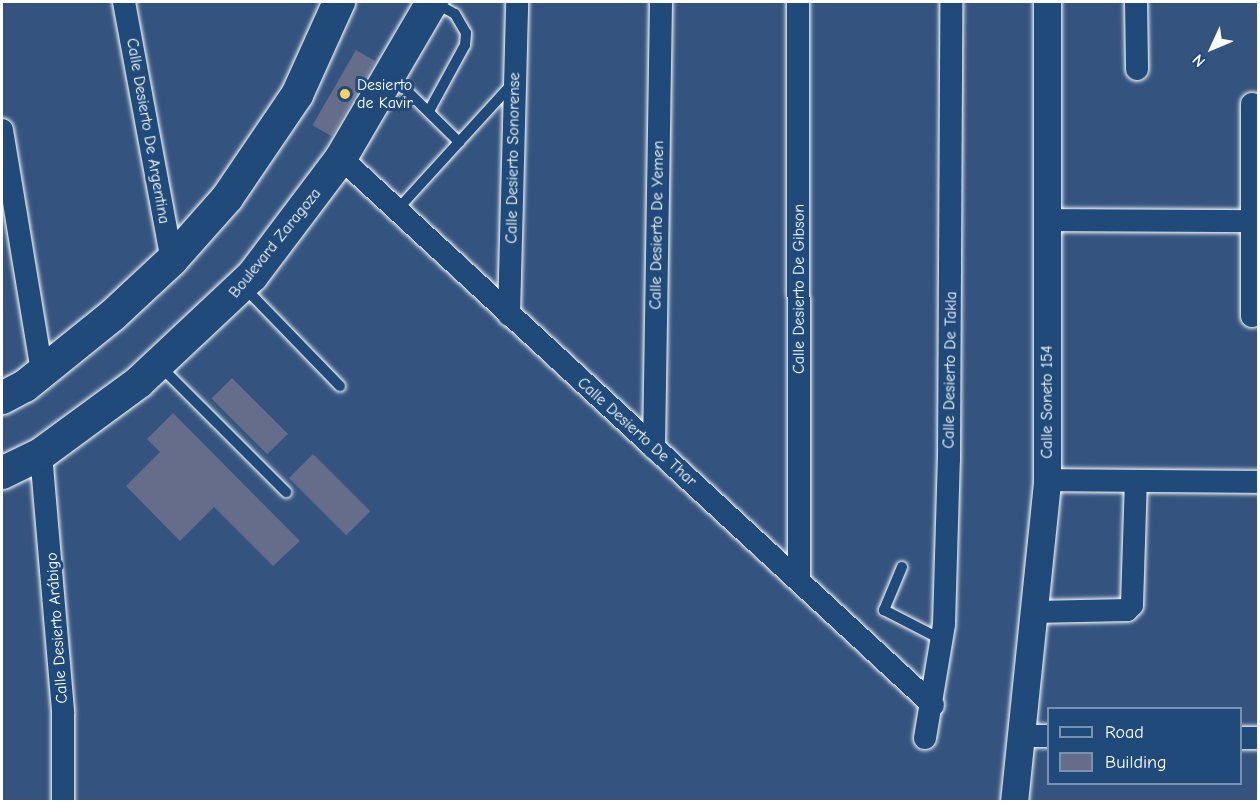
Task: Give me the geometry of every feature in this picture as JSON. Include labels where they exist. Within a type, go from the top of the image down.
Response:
[{"type":"main road","points":[[2,398],[42,372],[172,261],[227,198],[276,130],[320,51],[339,2]]},
{"type":"main road","name":"Boulevard Zaragoza","points":[[2,473],[41,454],[159,365],[243,286],[341,158],[392,76],[433,2]]},
{"type":"street","name":"Calle Desierto De Argentina","points":[[124,2],[172,261]]},
{"type":"street","name":"Calle Desierto Sonorense","points":[[509,315],[517,2]]},
{"type":"street","name":"Calle Desierto De Yemen","points":[[654,448],[661,2]]},
{"type":"street","name":"Calle Desierto De Gibson","points":[[798,2],[799,577]]},
{"type":"street","name":"Calle Desierto De Takla","points":[[925,738],[933,705],[942,640],[950,459],[951,2]]},
{"type":"street","name":"Calle Soneto 154","points":[[1014,801],[1036,736],[1035,612],[1047,480],[1047,2]]},
{"type":"street","points":[[1136,2],[1137,69]]},
{"type":"street","points":[[1252,104],[1256,221],[1252,316]]},
{"type":"street","points":[[2,130],[42,372]]},
{"type":"street","name":"Calle Desierto De Thar","points":[[341,158],[654,448],[799,577],[933,705]]},
{"type":"street","points":[[1047,220],[1256,221]]},
{"type":"street","name":"Calle Desierto Arábigo","points":[[41,454],[63,713],[63,801]]},
{"type":"street","points":[[1047,480],[1258,482]]},
{"type":"street","points":[[1035,612],[1127,610],[1132,604],[1136,481]]},
{"type":"street","points":[[1242,738],[1258,738]]},
{"type":"lane","points":[[429,111],[465,45],[466,33],[455,14],[433,2]]},
{"type":"lane","points":[[392,76],[459,142]]},
{"type":"lane","points":[[397,210],[515,81]]},
{"type":"lane","points":[[243,286],[340,386]]},
{"type":"lane","points":[[159,365],[286,492]]},
{"type":"lane","points":[[902,567],[884,610],[942,640]]},
{"type":"building","name":"Desierto de Kavir","points":[[356,50],[375,61],[332,136],[312,125]]},
{"type":"building","points":[[232,378],[288,434],[267,454],[211,399]]},
{"type":"building","points":[[173,413],[300,541],[273,566],[214,507],[180,541],[126,486],[160,452],[147,439]]},
{"type":"building","points":[[313,454],[370,511],[346,535],[289,478]]},
{"type":"place","name":"Desierto de Kavir","points":[[345,94]]}]
